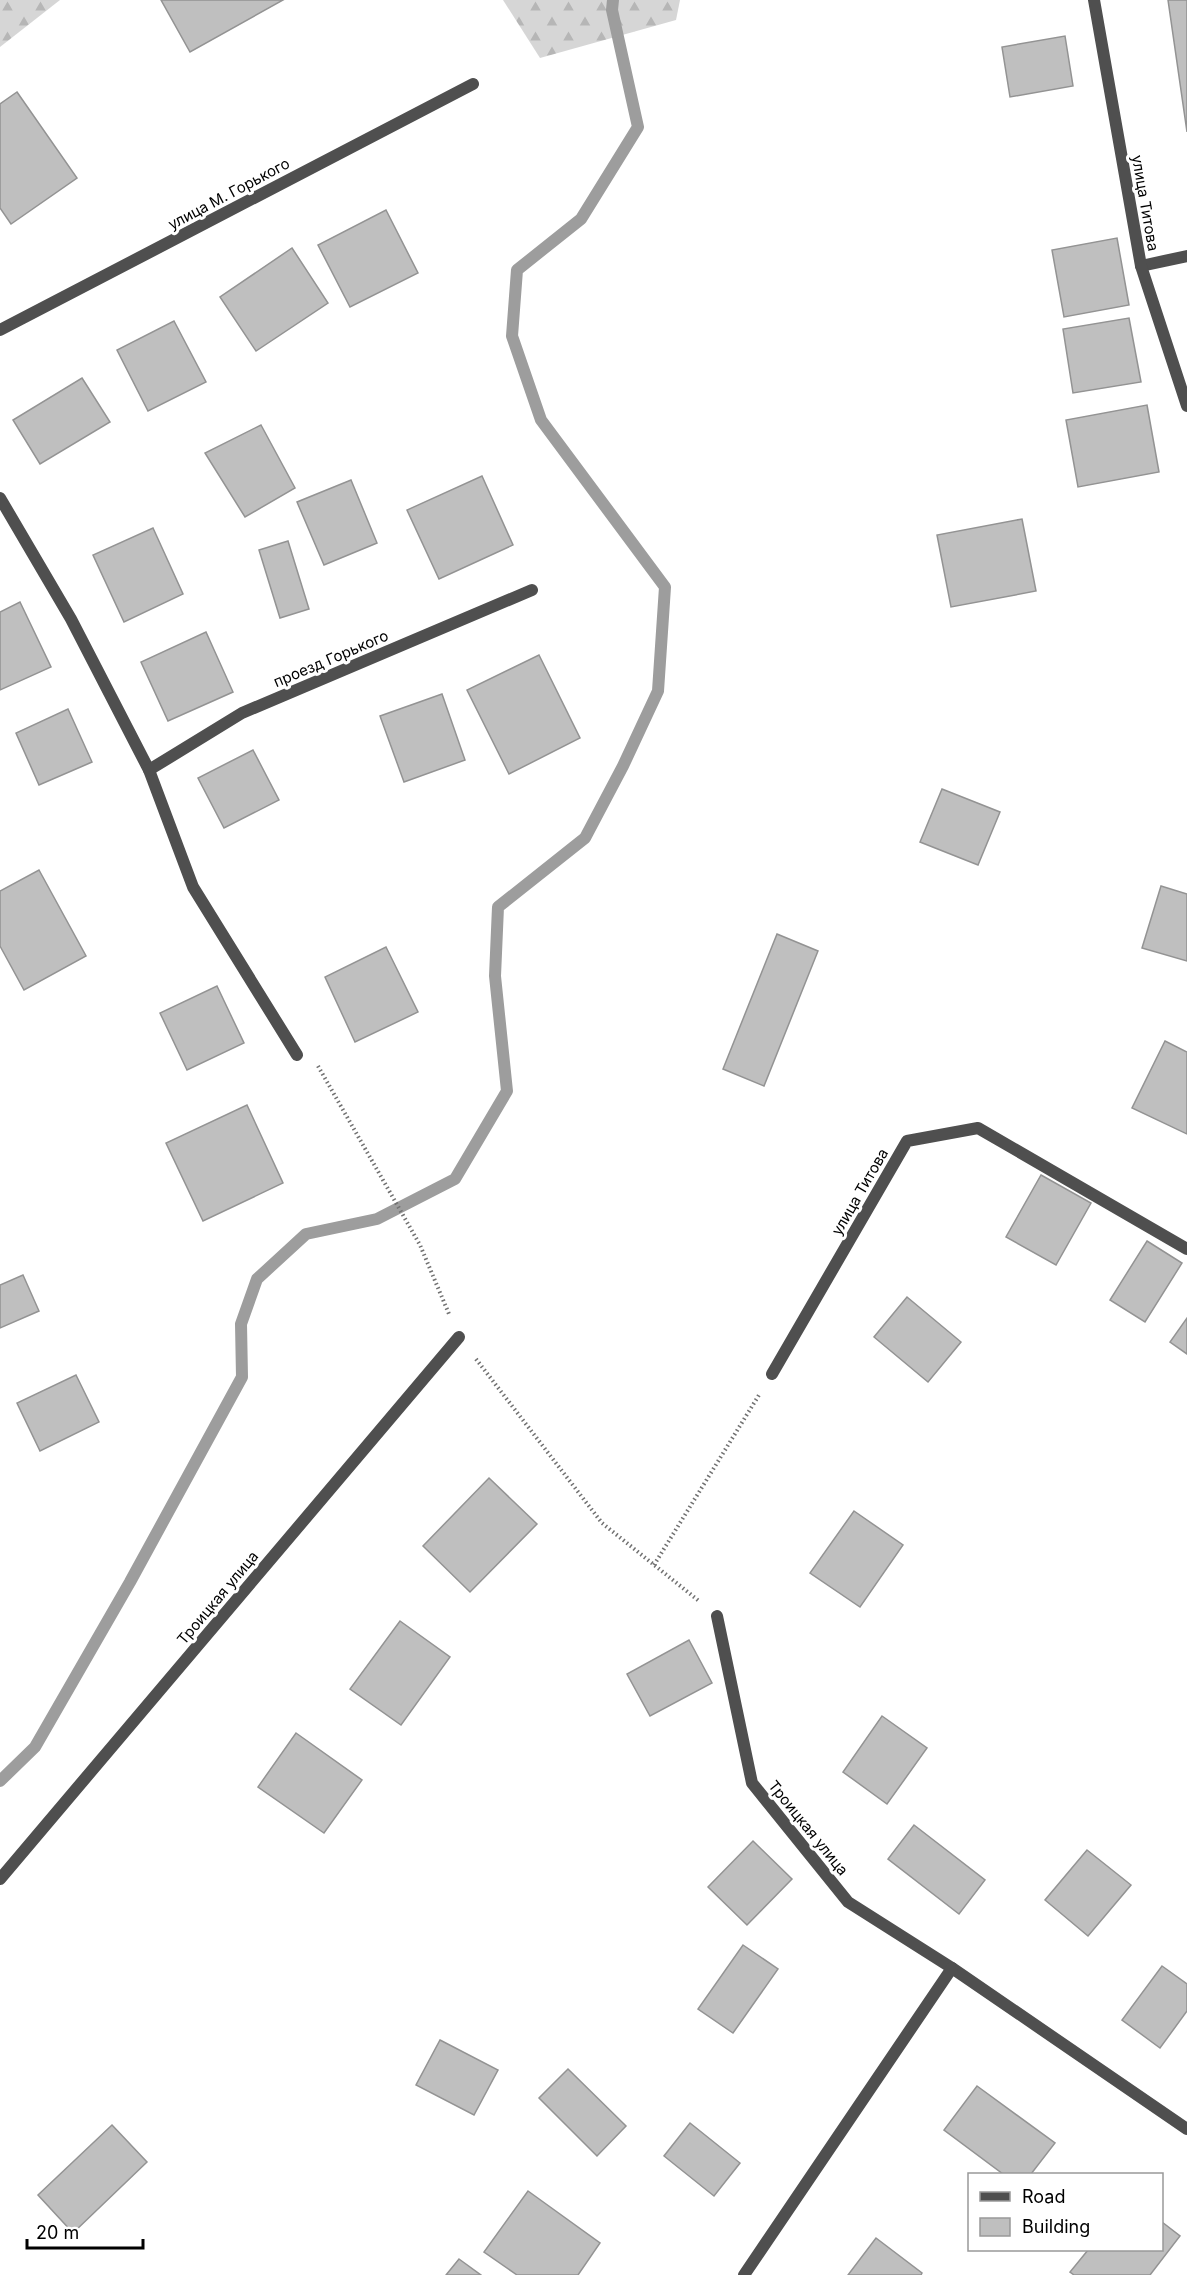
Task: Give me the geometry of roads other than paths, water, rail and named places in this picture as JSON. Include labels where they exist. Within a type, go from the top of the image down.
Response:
[{"type":"street","name":"улица Титова","points":[[1094,0],[1141,266],[1187,406]]},
{"type":"street","name":"улица М. Горького","points":[[0,330],[473,84]]},
{"type":"street","points":[[1141,266],[1187,256]]},
{"type":"street","points":[[0,498],[71,619],[149,770],[193,887],[297,1055]]},
{"type":"street","name":"проезд Горького","points":[[149,770],[242,713],[532,590]]},
{"type":"street","name":"улица Титова","points":[[772,1374],[907,1141],[978,1128],[1187,1249]]},
{"type":"street","name":"Троицкая улица","points":[[0,1879],[459,1337]]},
{"type":"street","name":"Троицкая улица","points":[[717,1616],[752,1782],[848,1902],[952,1968],[1187,2129]]},
{"type":"street","points":[[744,2275],[952,1968]]},
{"type":"waterway","points":[[0,1781],[35,1747],[130,1582],[242,1377],[241,1324],[257,1279],[306,1234],[377,1219],[455,1179],[507,1091],[495,976],[498,907],[585,838],[623,766],[658,691],[665,587],[541,420],[512,336],[517,270],[581,219],[638,127],[612,10],[613,0]]}]
